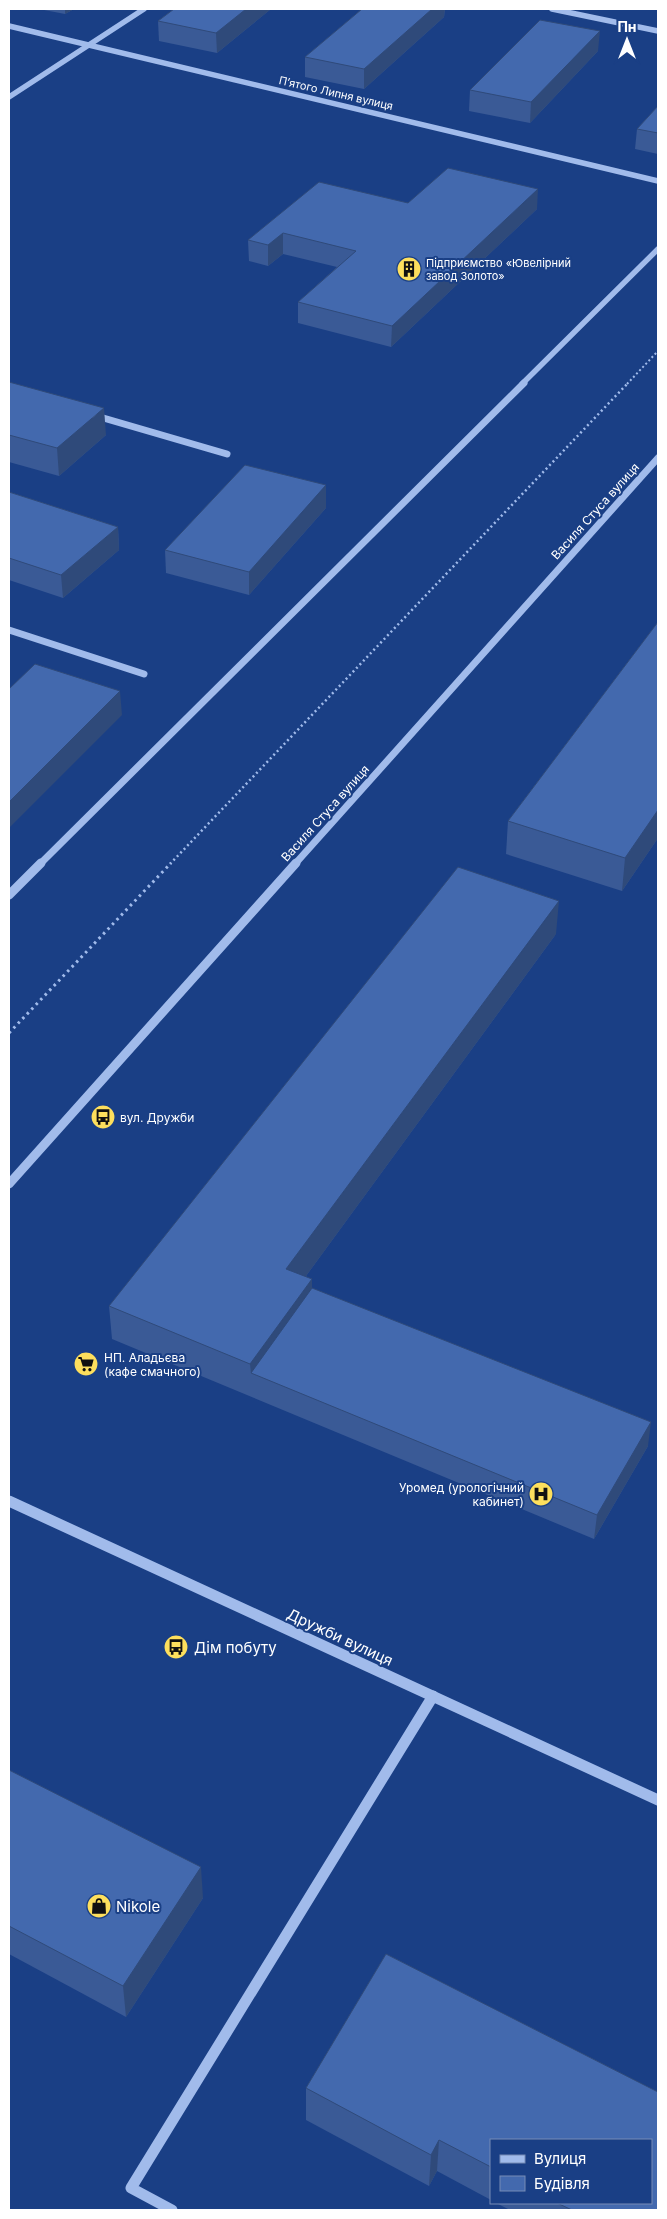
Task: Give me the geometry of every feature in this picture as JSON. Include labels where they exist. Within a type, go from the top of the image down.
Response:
[{"type":"street","points":[[9,97],[144,9]]},
{"type":"street","points":[[552,9],[658,31]]},
{"type":"street","name":"П’ятого Липня вулиця","points":[[9,26],[658,181]]},
{"type":"street","points":[[9,896],[658,249]]},
{"type":"street","points":[[85,413],[227,454]]},
{"type":"street","name":"Василя Стуса вулиця","points":[[9,1184],[658,458]]},
{"type":"street","points":[[9,630],[144,674]]},
{"type":"street","name":"Дружби вулиця","points":[[9,1501],[658,1800]]},
{"type":"street","points":[[172,2210],[132,2188],[433,1696]]},
{"type":"path","points":[[9,1033],[658,351]]},
{"type":"building","points":[[174,9],[246,9],[216,33],[158,21]]},
{"type":"building","points":[[362,9],[432,9],[364,69],[305,57]]},
{"type":"building","points":[[540,20],[600,31],[531,102],[470,90]]},
{"type":"building","points":[[658,106],[658,133],[637,129]]},
{"type":"building","name":"Підприємство «Ювелірний завод Золото»","points":[[448,168],[538,189],[392,326],[298,302],[356,251],[283,233],[268,245],[248,240],[319,182],[408,203]]},
{"type":"building","points":[[9,382],[104,408],[57,448],[9,435]]},
{"type":"building","points":[[245,465],[326,485],[249,572],[165,550]]},
{"type":"building","points":[[9,492],[118,527],[61,575],[9,558]]},
{"type":"building","points":[[658,622],[658,810],[625,858],[508,821]]},
{"type":"building","points":[[35,664],[120,691],[9,802],[9,689]]},
{"type":"building","points":[[458,867],[559,901],[286,1269],[312,1279],[250,1364],[109,1306]]},
{"type":"building","points":[[312,1288],[651,1422],[597,1515],[251,1373]]},
{"type":"building","points":[[9,1770],[201,1867],[123,1986],[9,1926]]},
{"type":"building","points":[[386,1954],[658,2092],[658,2210],[572,2210],[559,2204],[652,2204],[652,2139],[490,2139],[490,2166],[439,2140],[431,2155],[306,2088]]},
{"type":"place","name":"Підприємство «Ювелірний завод Золото»","points":[[409,269]]},
{"type":"place","name":"вул. Дружби","points":[[103,1117]]},
{"type":"place","name":"НП. Аладьєва (кафе смачного)","points":[[86,1364]]},
{"type":"place","name":"Уромед (урологічний кабинет)","points":[[541,1494]]},
{"type":"place","name":"Дім побуту","points":[[176,1647]]},
{"type":"place","name":"Nikole","points":[[99,1906]]}]
